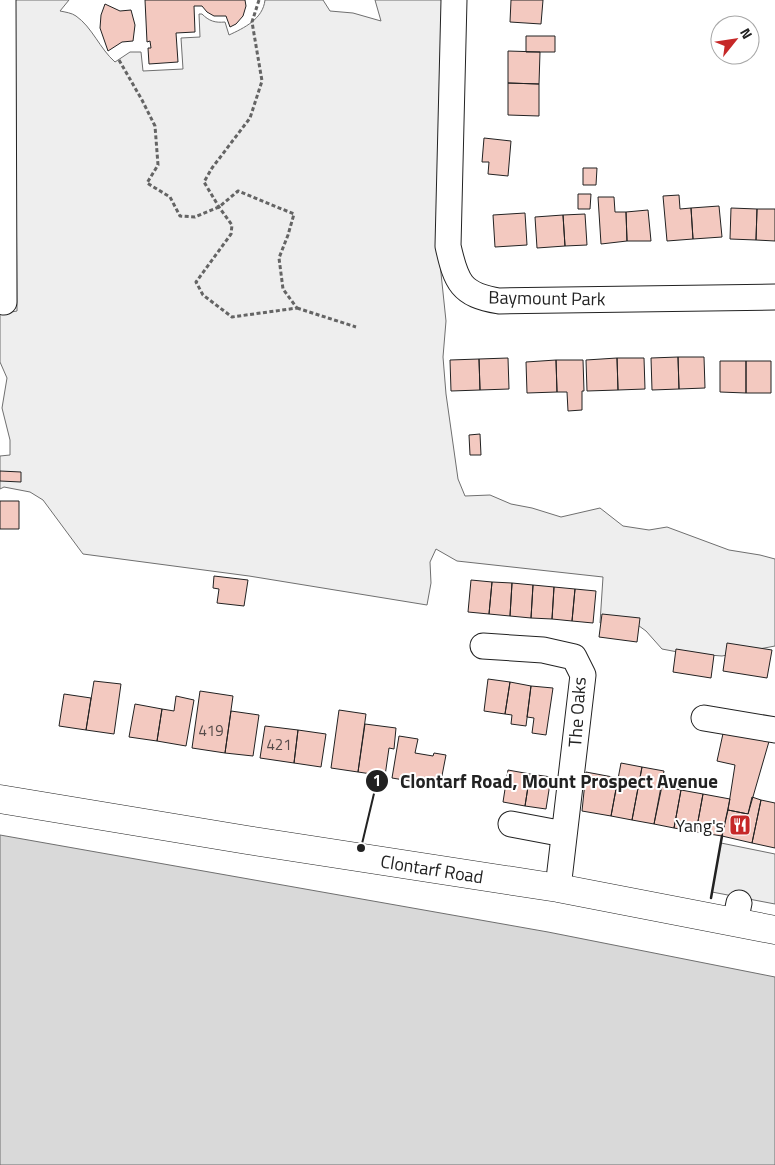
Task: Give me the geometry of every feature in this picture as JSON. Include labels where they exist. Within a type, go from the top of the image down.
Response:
[{"type":"main road","name":"Clontarf Road","points":[[0,799],[247,840],[558,888],[737,913],[775,930]]},
{"type":"street","points":[[3,0],[2,239],[4,302]]},
{"type":"street","name":"Baymount Park","points":[[454,0],[448,246],[454,273],[466,289],[482,298],[499,301],[775,297]]},
{"type":"street","name":"The Oaks","points":[[483,646],[543,650],[574,658],[583,675],[558,888]]},
{"type":"street","points":[[704,718],[775,730]]},
{"type":"street","points":[[511,824],[564,834]]},
{"type":"path","points":[[259,0],[252,22],[262,80],[250,118],[212,168],[204,182],[232,225],[231,234],[196,282],[203,295],[232,317],[297,308],[356,327]]},
{"type":"path","points":[[119,60],[155,126],[158,165],[147,183],[170,197],[180,216],[195,217],[219,207],[238,191],[294,214],[279,258],[283,289],[297,308]]},
{"type":"shaded area","points":[[15,0],[69,0],[60,11],[73,14],[82,21],[115,62],[130,52],[141,52],[143,71],[183,69],[181,38],[200,37],[199,14],[212,21],[225,22],[229,35],[257,18],[265,0],[323,0],[330,11],[353,13],[381,21],[375,0],[446,0],[437,235],[446,321],[443,357],[446,394],[458,479],[465,496],[490,495],[511,504],[561,517],[600,508],[623,526],[649,530],[667,527],[729,550],[775,559],[775,646],[722,656],[683,653],[662,649],[646,631],[635,623],[600,623],[603,577],[457,561],[436,549],[430,562],[431,583],[427,605],[249,576],[83,554],[43,500],[30,492],[4,487],[0,489],[0,456],[10,455],[10,440],[2,408],[7,378],[0,362],[0,314],[17,311]]},
{"type":"shaded area","points":[[0,835],[548,932],[775,977],[775,1165],[0,1165]]},
{"type":"shaded area","points":[[721,843],[775,854],[775,904],[712,892]]},
{"type":"building","points":[[145,0],[245,0],[246,6],[243,16],[236,24],[230,27],[226,16],[214,16],[202,6],[194,6],[195,32],[176,33],[178,62],[149,64],[148,48],[151,48],[150,41],[147,42]]},
{"type":"building","points":[[511,0],[543,0],[541,24],[510,22]]},
{"type":"building","points":[[105,4],[120,11],[131,10],[135,25],[133,41],[122,42],[108,51],[100,28],[101,15]]},
{"type":"building","points":[[526,36],[555,36],[555,52],[526,52]]},
{"type":"building","points":[[508,51],[540,52],[539,84],[508,83]]},
{"type":"building","points":[[508,83],[539,84],[539,116],[508,115]]},
{"type":"building","points":[[484,138],[511,141],[508,176],[488,174],[489,162],[482,162]]},
{"type":"building","points":[[583,168],[597,168],[596,185],[583,185]]},
{"type":"building","points":[[578,194],[591,194],[590,209],[578,209]]},
{"type":"building","points":[[679,195],[680,209],[691,208],[693,239],[667,241],[663,196]]},
{"type":"building","points":[[598,197],[614,197],[615,212],[626,212],[627,241],[601,244]]},
{"type":"building","points":[[719,206],[722,237],[693,239],[691,208]]},
{"type":"building","points":[[731,208],[757,209],[756,240],[730,239]]},
{"type":"building","points":[[757,209],[775,209],[775,241],[756,240]]},
{"type":"building","points":[[648,210],[651,241],[627,241],[626,212]]},
{"type":"building","points":[[525,213],[527,245],[495,247],[493,215]]},
{"type":"building","points":[[585,214],[587,245],[565,246],[563,215]]},
{"type":"building","points":[[563,215],[565,246],[537,248],[535,217]]},
{"type":"building","points":[[678,357],[704,357],[705,388],[679,389]]},
{"type":"building","points":[[678,357],[679,389],[652,390],[651,358]]},
{"type":"building","points":[[508,358],[509,389],[480,390],[479,359]]},
{"type":"building","points":[[617,358],[644,358],[645,389],[618,390]]},
{"type":"building","points":[[617,358],[618,390],[587,391],[586,360]]},
{"type":"building","points":[[479,359],[480,390],[451,391],[450,360]]},
{"type":"building","points":[[556,360],[583,360],[584,391],[582,391],[582,410],[568,411],[567,392],[557,392]]},
{"type":"building","points":[[556,360],[557,392],[527,393],[526,362]]},
{"type":"building","points":[[720,361],[746,361],[746,393],[720,392]]},
{"type":"building","points":[[746,361],[771,361],[771,393],[746,393]]},
{"type":"building","points":[[480,434],[481,455],[470,455],[469,435]]},
{"type":"building","points":[[0,471],[21,472],[21,482],[0,481]]},
{"type":"building","points":[[0,501],[19,501],[19,529],[0,529]]},
{"type":"building","points":[[214,576],[248,580],[244,606],[217,603],[219,589],[213,588]]},
{"type":"building","points":[[471,580],[492,582],[489,614],[468,612]]},
{"type":"building","points":[[492,582],[512,583],[510,616],[489,614]]},
{"type":"building","points":[[512,583],[533,585],[531,618],[510,616]]},
{"type":"building","points":[[533,585],[554,587],[552,619],[531,618]]},
{"type":"building","points":[[554,587],[575,589],[572,621],[552,619]]},
{"type":"building","points":[[575,589],[596,591],[593,623],[572,621]]},
{"type":"building","points":[[602,614],[640,618],[637,642],[599,637]]},
{"type":"building","points":[[727,643],[772,650],[767,678],[723,671]]},
{"type":"building","points":[[676,649],[714,655],[711,678],[673,672]]},
{"type":"building","points":[[488,679],[510,682],[505,714],[484,711]]},
{"type":"building","points":[[94,681],[121,684],[114,734],[86,730]]},
{"type":"building","points":[[510,682],[531,686],[526,726],[511,724],[512,715],[505,714]]},
{"type":"building","points":[[531,686],[553,688],[546,735],[532,733],[534,718],[527,717]]},
{"type":"building","points":[[200,691],[233,696],[225,753],[192,748]]},
{"type":"building","points":[[64,694],[91,698],[86,730],[59,726]]},
{"type":"building","points":[[176,696],[194,700],[186,746],[157,741],[162,709],[174,711]]},
{"type":"building","points":[[135,704],[162,709],[157,741],[129,737]]},
{"type":"building","points":[[339,710],[366,714],[358,772],[331,768]]},
{"type":"building","points":[[231,711],[259,715],[253,756],[225,753]]},
{"type":"building","points":[[365,724],[396,728],[394,749],[389,748],[385,776],[358,772]]},
{"type":"building","points":[[265,726],[298,730],[294,763],[260,758]]},
{"type":"building","points":[[724,729],[770,738],[748,814],[728,810],[735,765],[717,761]]},
{"type":"building","points":[[298,730],[326,734],[321,767],[294,763]]},
{"type":"building","points":[[399,736],[418,739],[415,753],[433,756],[434,753],[446,755],[440,786],[392,778]]},
{"type":"building","points":[[621,763],[642,767],[632,820],[611,816]]},
{"type":"building","points":[[642,767],[664,771],[654,824],[632,820]]},
{"type":"building","points":[[508,770],[530,774],[525,806],[503,802]]},
{"type":"building","points":[[586,772],[618,778],[611,816],[582,811]]},
{"type":"building","points":[[530,774],[551,777],[546,809],[525,806]]},
{"type":"building","points":[[662,786],[681,790],[674,828],[654,824]]},
{"type":"building","points":[[681,790],[703,794],[696,832],[674,828]]},
{"type":"building","points":[[703,794],[730,799],[722,836],[696,832]]},
{"type":"building","name":"Yang's","points":[[752,797],[761,800],[752,843],[722,836],[728,810],[748,814]]},
{"type":"building","points":[[761,800],[775,803],[775,848],[752,843]]},
{"type":"wall","points":[[711,898],[722,836]]},
{"type":"place","name":"Yang's","points":[[740,825]]},
{"type":"place","name":"Clontarf Road, Mount Prospect Avenue","points":[[361,848]]}]
